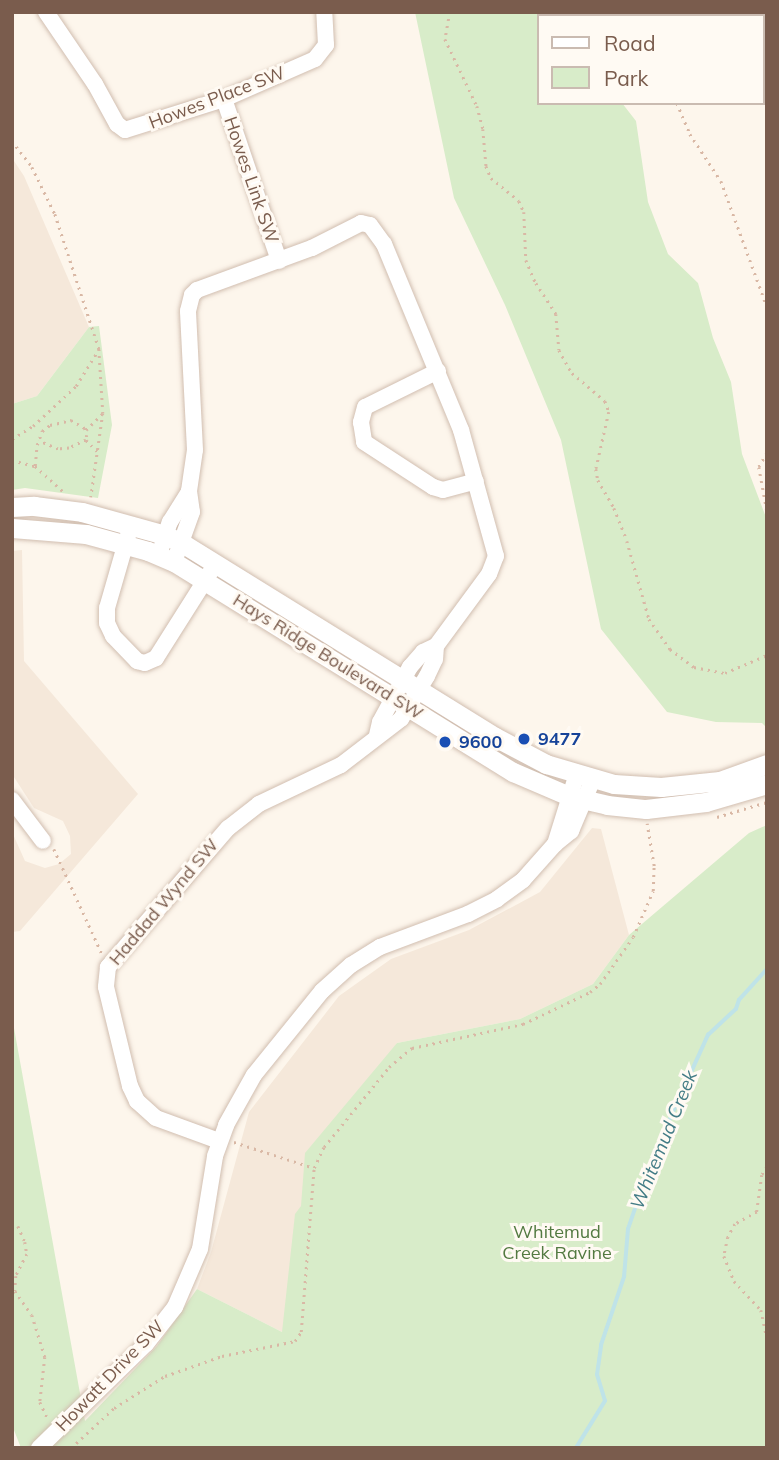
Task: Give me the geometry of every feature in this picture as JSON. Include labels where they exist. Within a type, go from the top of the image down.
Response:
[{"type":"street","name":"Howes Place SW","points":[[46,12],[95,84],[117,124],[125,130],[224,99],[315,59],[326,45],[324,12]]},
{"type":"street","name":"Howes Link SW","points":[[224,99],[279,261]]},
{"type":"street","points":[[167,558],[173,539],[192,512],[189,491],[195,450],[188,311],[191,295],[197,290],[279,261],[361,223],[370,225],[384,244],[461,430],[494,545],[494,565],[436,646],[435,659],[420,691]]},
{"type":"street","points":[[438,371],[365,407],[361,422],[364,442],[433,488],[451,489],[476,481]]},
{"type":"street","name":"Hays Ridge Boulevard SW","points":[[12,507],[60,508],[131,525],[173,539],[211,571],[513,772],[577,798],[630,808],[674,807],[706,802],[767,783]]},
{"type":"street","points":[[131,525],[107,608],[107,623],[113,636],[138,661],[145,663],[156,659],[211,571]]},
{"type":"street","name":"Hays Ridge Boulevard SW","points":[[12,528],[86,534],[211,571]]},
{"type":"street","name":"Haddad Wynd SW","points":[[220,1139],[156,1118],[137,1101],[130,1086],[106,987],[108,967],[217,837],[259,804],[341,765],[377,735],[423,652],[436,646]]},
{"type":"street","name":"Hays Ridge Boulevard SW","points":[[401,695],[420,691],[523,753],[585,777],[633,786],[690,786],[720,780],[767,764]]},
{"type":"street","name":"Howatt Drive SW","points":[[39,1448],[146,1344],[175,1307],[200,1249],[220,1139],[234,1108],[254,1075],[336,977],[380,947],[468,914],[497,899],[523,880],[555,844],[585,777]]},
{"type":"street","points":[[12,800],[43,841]]},
{"type":"path","points":[[450,12],[445,38],[477,106],[483,129],[486,166],[491,178],[519,201],[524,212],[526,260],[556,314],[559,350],[572,373],[606,401],[609,412],[596,469],[598,480],[614,508],[631,553],[649,619],[670,649],[694,667],[725,673],[767,655]]},
{"type":"path","points":[[678,105],[690,134],[721,181],[767,307]]},
{"type":"path","points":[[12,141],[32,167],[55,214],[99,349],[103,413],[90,500]]},
{"type":"path","points":[[12,439],[33,426],[76,386],[99,349]]},
{"type":"path","points":[[97,451],[86,440],[86,430],[103,413]]},
{"type":"path","points":[[35,466],[42,431],[62,420],[71,420],[86,430]]},
{"type":"path","points":[[33,426],[42,431]]},
{"type":"path","points":[[39,441],[58,449],[69,448],[86,440]]},
{"type":"path","points":[[767,453],[759,467],[767,511]]},
{"type":"path","points":[[12,460],[35,466],[50,476],[68,498]]},
{"type":"path","points":[[74,1447],[114,1408],[165,1376],[222,1356],[291,1343],[299,1337],[314,1168],[324,1147],[398,1057],[412,1048],[523,1024],[590,992],[600,984],[633,937],[653,891],[654,866],[647,822]]},
{"type":"path","points":[[43,841],[57,852],[108,967]]},
{"type":"path","points":[[220,1139],[314,1168]]},
{"type":"path","points":[[767,1167],[762,1175],[757,1213],[735,1224],[728,1237],[724,1256],[734,1281],[761,1310],[767,1339]]},
{"type":"path","points":[[12,1224],[18,1226],[27,1254],[16,1276],[15,1291],[32,1315],[45,1357],[40,1402],[49,1420]]},
{"type":"shaded area","points":[[12,158],[24,176],[89,327],[37,396],[12,404]]},
{"type":"shaded area","points":[[22,550],[24,661],[138,794],[20,931],[12,932],[12,832],[25,861],[45,868],[59,864],[71,854],[70,836],[63,821],[34,808],[12,774],[12,551]]},
{"type":"shaded area","points":[[592,828],[601,829],[629,935],[593,984],[520,1019],[397,1043],[290,1336],[197,1289],[211,1252],[249,1112],[339,996],[391,959],[469,930],[540,892]]},
{"type":"green space","points":[[415,12],[569,12],[570,14],[538,14],[538,105],[624,105],[636,121],[648,202],[668,254],[698,283],[713,338],[731,382],[742,454],[767,520],[767,728],[762,723],[716,722],[667,712],[601,629],[561,440],[505,305],[454,198]]},
{"type":"green space","points":[[99,326],[112,425],[98,498],[25,488],[12,490],[12,404],[37,396],[89,327]]},
{"type":"green space","name":"Whitemud Creek Ravine","points":[[767,825],[767,1448],[21,1448],[12,1425],[12,1017],[85,1421],[157,1346],[197,1289],[282,1332],[295,1214],[301,1206],[305,1153],[397,1043],[520,1019],[593,984],[629,935],[749,833]]},
{"type":"waterway","name":"Whitemud Creek","points":[[576,1448],[605,1401],[597,1375],[601,1345],[624,1277],[628,1229],[654,1154],[708,1035],[736,1009],[739,1000],[767,969]]},
{"type":"place","name":"9477","points":[[524,739]]},
{"type":"place","name":"9600","points":[[445,742]]}]
